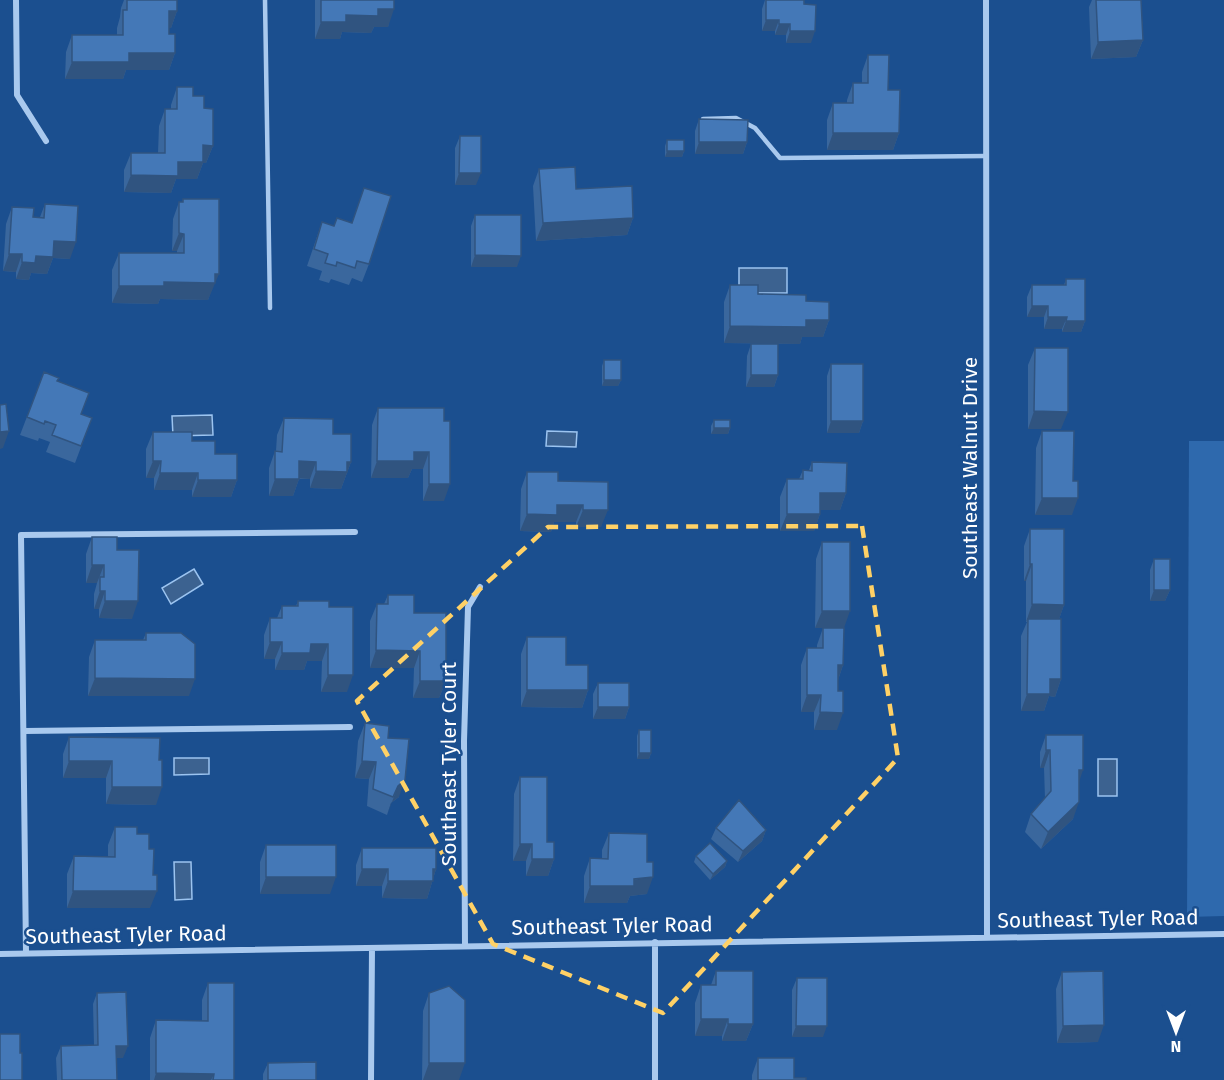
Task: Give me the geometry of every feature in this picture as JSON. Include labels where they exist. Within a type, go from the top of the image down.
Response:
[{"type":"street","points":[[16,0],[17,95],[46,141]]},
{"type":"street","name":"Southeast Walnut Drive","points":[[986,0],[987,937]]},
{"type":"street","points":[[26,953],[21,535],[355,532]]},
{"type":"street","name":"Southeast Tyler Court","points":[[465,945],[464,741],[468,607],[480,587]]},
{"type":"street","points":[[24,731],[350,727]]},
{"type":"street","name":"Southeast Tyler Road","points":[[0,954],[1224,934]]},
{"type":"street","points":[[655,942],[655,1080]]},
{"type":"street","points":[[370,1080],[372,948]]},
{"type":"lane","points":[[265,0],[270,308]]},
{"type":"lane","points":[[704,119],[736,118],[755,128],[780,158],[986,156]]},
{"type":"highlighted area","points":[[862,526],[898,758],[663,1013],[493,944],[357,701],[548,527]]},
{"type":"shaded area","points":[[739,268],[787,268],[787,293],[739,293]]},
{"type":"shaded area","points":[[212,415],[213,435],[173,436],[172,416]]},
{"type":"shaded area","points":[[547,431],[577,432],[576,447],[546,446]]},
{"type":"shaded area","points":[[1189,441],[1224,441],[1224,916],[1187,917]]},
{"type":"shaded area","points":[[194,569],[203,584],[171,604],[162,588]]},
{"type":"shaded area","points":[[174,758],[209,758],[209,774],[174,775]]},
{"type":"shaded area","points":[[1098,759],[1117,759],[1117,796],[1098,796]]},
{"type":"shaded area","points":[[174,862],[191,862],[192,899],[175,900]]},
{"type":"building","points":[[127,0],[177,0],[177,11],[169,11],[169,34],[175,34],[175,53],[129,53],[129,62],[72,62],[72,35],[123,35],[123,10],[127,10]]},
{"type":"building","points":[[321,0],[394,0],[394,9],[378,9],[378,16],[346,15],[346,22],[321,22]]},
{"type":"building","points":[[766,0],[804,0],[804,4],[816,5],[815,31],[790,31],[790,24],[779,24],[779,20],[766,20]]},
{"type":"building","points":[[1096,0],[1141,0],[1143,40],[1098,42]]},
{"type":"building","points":[[868,55],[889,55],[888,90],[900,90],[899,133],[833,133],[833,103],[853,103],[853,83],[868,83]]},
{"type":"building","points":[[177,87],[193,87],[193,96],[204,96],[204,108],[213,109],[213,146],[203,145],[203,162],[178,162],[178,176],[131,175],[131,153],[165,153],[165,109],[177,109]]},
{"type":"building","points":[[699,119],[748,120],[747,142],[699,142]]},
{"type":"building","points":[[460,136],[481,136],[481,173],[459,173]]},
{"type":"building","points":[[667,140],[684,140],[684,151],[667,151]]},
{"type":"building","points":[[575,167],[576,189],[632,186],[633,218],[543,223],[539,169]]},
{"type":"building","points":[[364,188],[391,196],[369,264],[357,261],[355,268],[337,262],[336,266],[325,263],[328,254],[314,249],[322,222],[334,226],[337,218],[352,223]]},
{"type":"building","points":[[183,199],[219,199],[219,274],[215,274],[215,283],[164,282],[164,286],[119,286],[119,253],[184,253],[184,234],[179,233],[179,202],[183,202]]},
{"type":"building","points":[[45,204],[78,206],[76,242],[54,241],[53,257],[36,256],[35,263],[22,262],[22,254],[9,254],[12,207],[34,208],[33,217],[44,218]]},
{"type":"building","points":[[475,215],[521,215],[521,256],[475,255]]},
{"type":"building","points":[[1066,279],[1085,279],[1085,321],[1066,321],[1067,317],[1048,317],[1048,306],[1032,306],[1032,285],[1066,285]]},
{"type":"building","points":[[730,285],[758,285],[758,294],[806,295],[806,301],[829,302],[829,320],[806,320],[806,327],[730,326]]},
{"type":"building","points":[[751,344],[778,344],[778,375],[751,375]]},
{"type":"building","points":[[1035,348],[1068,348],[1068,412],[1034,411]]},
{"type":"building","points":[[604,360],[621,360],[621,380],[604,380]]},
{"type":"building","points":[[831,364],[863,364],[863,421],[831,421]]},
{"type":"building","points":[[44,372],[59,378],[57,381],[89,393],[81,414],[92,418],[81,446],[52,435],[56,425],[45,421],[44,424],[27,417]]},
{"type":"building","points":[[6,404],[9,431],[0,432],[0,405]]},
{"type":"building","points":[[378,408],[444,408],[444,421],[450,421],[450,484],[429,484],[429,452],[414,452],[414,461],[377,461]]},
{"type":"building","points":[[284,418],[333,419],[333,434],[351,434],[351,462],[347,462],[347,472],[316,471],[316,462],[299,461],[299,479],[275,479],[275,451],[282,452]]},
{"type":"building","points":[[714,420],[730,420],[730,428],[714,428]]},
{"type":"building","points":[[1042,431],[1074,431],[1073,481],[1078,481],[1078,498],[1042,498]]},
{"type":"building","points":[[153,432],[192,432],[192,441],[215,441],[215,454],[237,454],[237,480],[198,480],[198,473],[160,473],[161,461],[153,461]]},
{"type":"building","points":[[812,462],[847,463],[846,493],[820,493],[820,514],[787,514],[787,479],[803,479],[803,470],[812,471]]},
{"type":"building","points":[[527,472],[558,472],[558,481],[608,482],[608,510],[583,510],[583,505],[557,505],[557,515],[527,514]]},
{"type":"building","points":[[1030,529],[1064,529],[1064,605],[1032,604]]},
{"type":"building","points":[[92,537],[117,537],[117,550],[139,550],[138,601],[105,601],[105,591],[100,591],[100,577],[104,577],[104,565],[92,565]]},
{"type":"building","points":[[822,542],[850,542],[850,611],[822,611]]},
{"type":"building","points":[[1154,559],[1170,559],[1170,590],[1154,590]]},
{"type":"building","points":[[388,595],[414,595],[414,613],[446,613],[446,681],[420,681],[420,651],[376,650],[377,604],[388,604]]},
{"type":"building","points":[[298,601],[329,601],[329,607],[353,607],[353,675],[328,675],[328,644],[311,644],[310,653],[282,653],[282,642],[270,642],[270,618],[282,618],[282,606],[298,606]]},
{"type":"building","points":[[1028,619],[1061,619],[1061,679],[1050,679],[1050,694],[1027,694]]},
{"type":"building","points":[[823,628],[844,628],[843,665],[838,665],[838,691],[843,691],[843,713],[820,712],[821,695],[807,695],[807,648],[823,648]]},
{"type":"building","points":[[146,633],[181,633],[195,644],[195,679],[95,678],[95,640],[146,640]]},
{"type":"building","points":[[527,637],[566,637],[566,665],[588,665],[588,690],[527,690]]},
{"type":"building","points":[[598,683],[629,683],[629,707],[598,707]]},
{"type":"building","points":[[365,723],[389,726],[388,738],[409,739],[405,780],[398,786],[393,797],[373,789],[376,762],[362,761]]},
{"type":"building","points":[[639,730],[651,730],[651,753],[639,753]]},
{"type":"building","points":[[1046,735],[1083,735],[1083,770],[1079,770],[1079,802],[1048,832],[1031,814],[1051,791],[1050,750],[1046,750]]},
{"type":"building","points":[[69,737],[160,738],[159,760],[162,760],[162,787],[112,787],[112,761],[69,761]]},
{"type":"building","points":[[520,777],[547,777],[547,842],[554,842],[554,859],[532,859],[532,844],[520,844]]},
{"type":"building","points":[[739,800],[766,830],[743,851],[716,828]]},
{"type":"building","points":[[115,827],[137,827],[137,834],[149,834],[149,849],[154,849],[153,875],[157,875],[157,891],[73,891],[74,856],[115,857]]},
{"type":"building","points":[[609,833],[647,834],[647,862],[653,862],[653,877],[634,879],[634,886],[590,886],[590,858],[608,859]]},
{"type":"building","points":[[710,843],[727,861],[713,874],[696,856]]},
{"type":"building","points":[[266,845],[336,845],[336,877],[266,877]]},
{"type":"building","points":[[362,848],[436,848],[436,869],[433,869],[433,881],[388,881],[388,869],[362,869]]},
{"type":"building","points":[[716,971],[753,971],[753,1024],[728,1024],[728,1019],[701,1019],[701,985],[716,985]]},
{"type":"building","points":[[1103,971],[1104,1025],[1063,1026],[1062,972]]},
{"type":"building","points":[[797,978],[827,978],[827,1026],[796,1026]]},
{"type":"building","points":[[208,983],[234,983],[234,1080],[213,1080],[214,1074],[156,1073],[156,1020],[208,1021]]},
{"type":"building","points":[[449,986],[465,1000],[465,1063],[429,1063],[429,993]]},
{"type":"building","points":[[126,992],[128,1046],[116,1046],[117,1080],[62,1080],[61,1046],[98,1045],[97,993]]},
{"type":"building","points":[[0,1034],[20,1034],[22,1080],[0,1080]]},
{"type":"building","points":[[758,1058],[794,1058],[794,1078],[806,1078],[806,1080],[758,1080]]},
{"type":"building","points":[[316,1062],[316,1080],[268,1080],[268,1063]]}]
